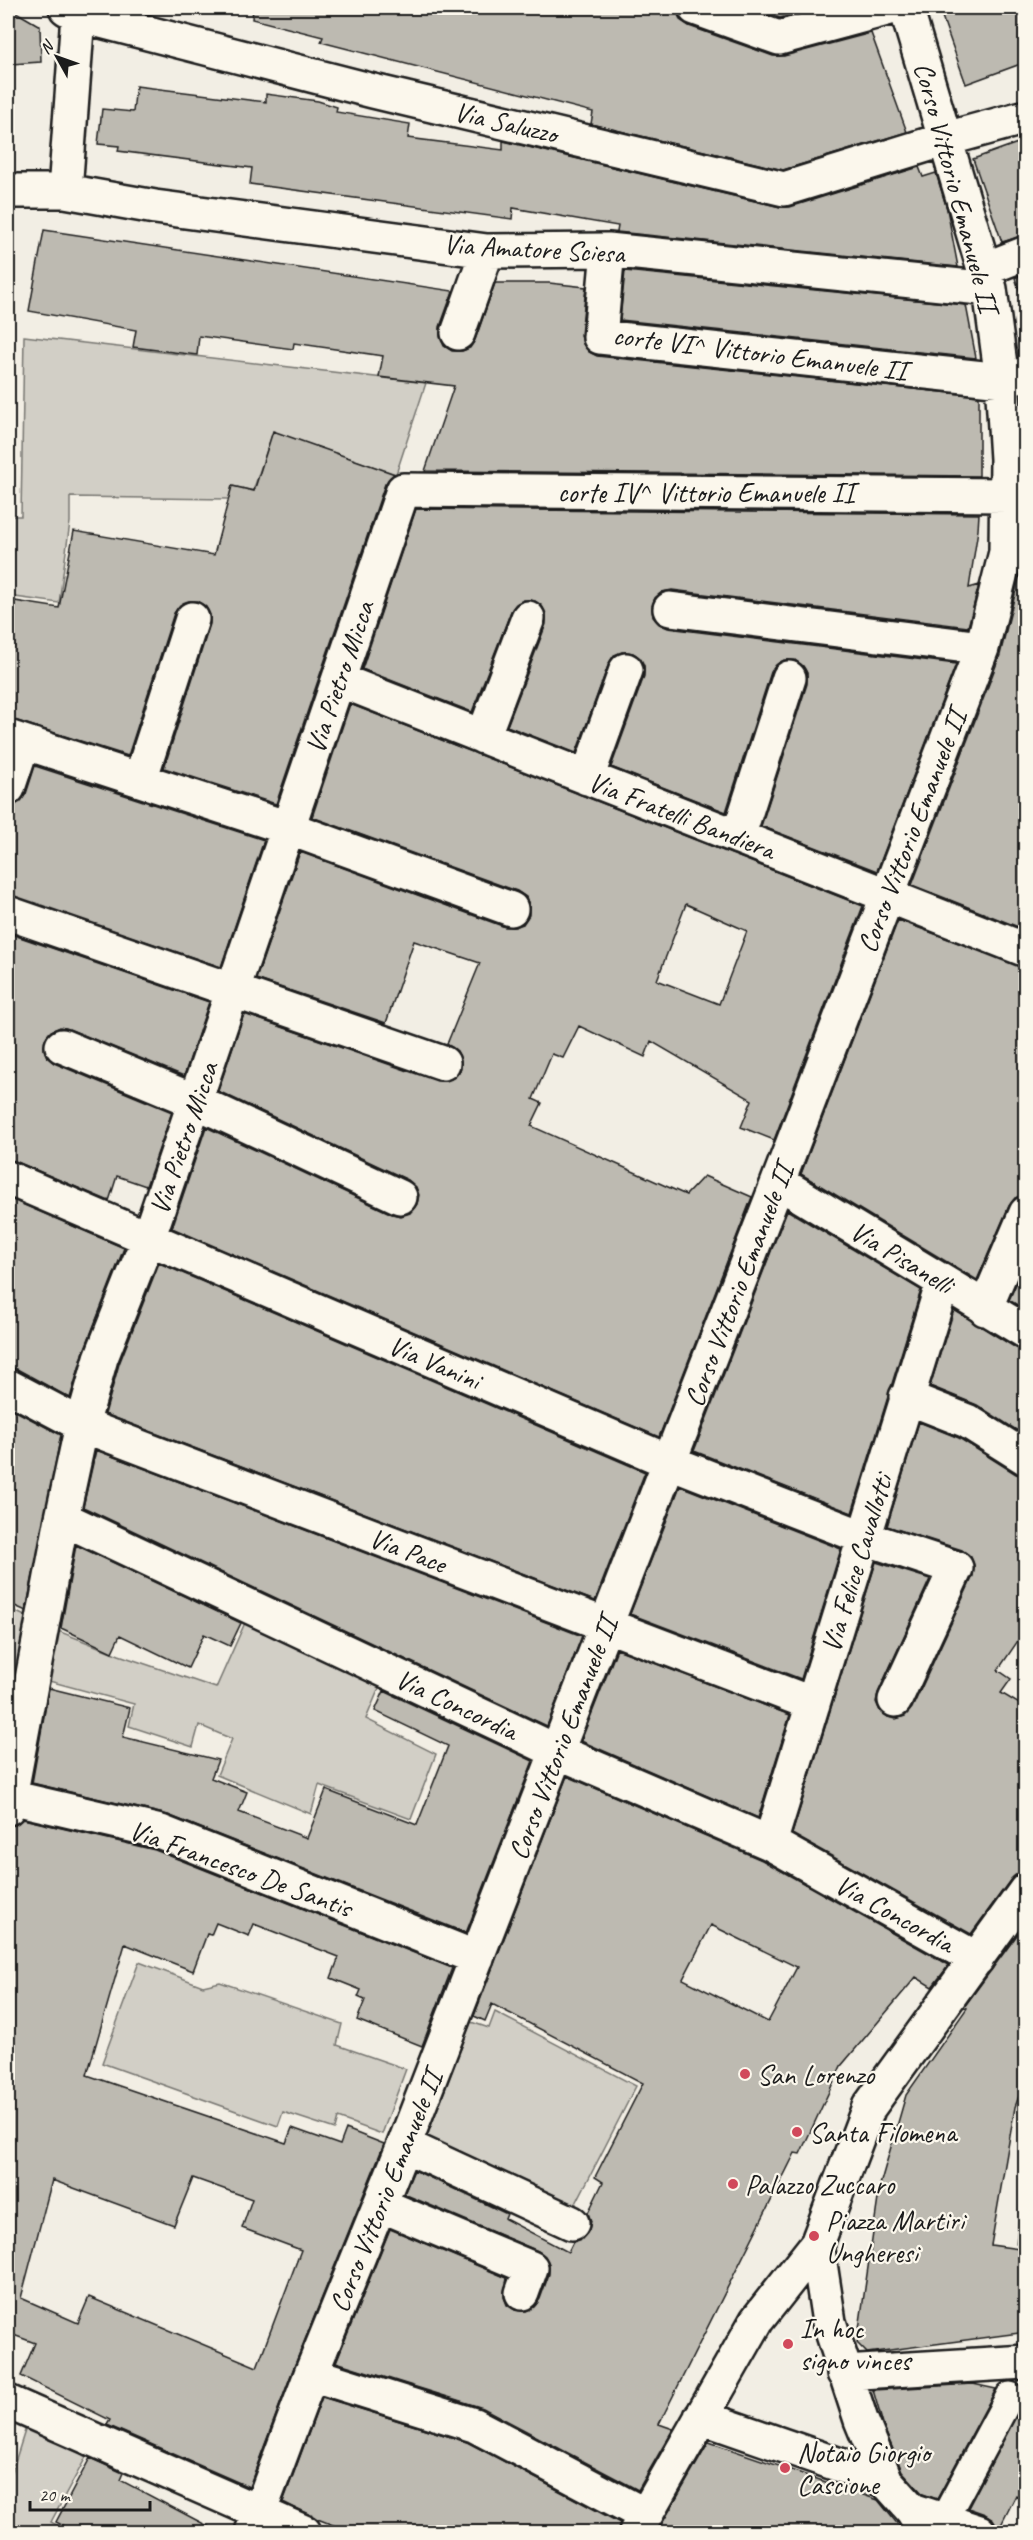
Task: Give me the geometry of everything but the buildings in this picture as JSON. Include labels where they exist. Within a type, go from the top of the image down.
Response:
[{"type":"street","points":[[694,8],[779,38],[890,8]]},
{"type":"street","name":"Corso Vittorio Emanuele II","points":[[256,2523],[311,2374],[381,2205],[778,1182],[982,648],[1016,553],[1008,495],[1016,459],[1014,377],[906,8]]},
{"type":"street","points":[[65,191],[72,11]]},
{"type":"street","name":"Via Saluzzo","points":[[72,11],[373,91],[784,189],[1026,117]]},
{"type":"street","name":"Via Amatore Sciesa","points":[[8,191],[65,191],[154,207],[487,251],[608,250],[987,279]]},
{"type":"street","name":"corte VI^ Vittorio Emanuele II","points":[[608,250],[600,336],[1014,377]]},
{"type":"street","points":[[458,333],[487,251]]},
{"type":"street","points":[[987,279],[1026,253]]},
{"type":"street","name":"corte IV^ Vittorio Emanuele II","points":[[403,490],[1008,495]]},
{"type":"street","name":"Via Pietro Micca","points":[[9,1803],[62,1518],[82,1425],[101,1358],[148,1239],[403,490]]},
{"type":"street","points":[[670,609],[982,648]]},
{"type":"street","points":[[483,738],[528,618]]},
{"type":"street","points":[[140,780],[192,619]]},
{"type":"street","points":[[587,778],[626,670]]},
{"type":"street","points":[[738,837],[789,678]]},
{"type":"street","name":"Via Fratelli Bandiera","points":[[339,680],[1026,950]]},
{"type":"street","points":[[8,788],[15,740],[288,828],[511,909]]},
{"type":"street","points":[[8,913],[443,1063]]},
{"type":"street","points":[[62,1046],[195,1101],[399,1197]]},
{"type":"street","name":"Via Vanini","points":[[8,1178],[669,1462],[865,1538],[956,1568],[895,1700]]},
{"type":"street","name":"Via Pisanelli","points":[[778,1182],[1026,1332]]},
{"type":"street","points":[[985,1309],[1026,1213]]},
{"type":"street","name":"Via Felice Cavallotti","points":[[770,1843],[943,1282]]},
{"type":"street","name":"Via Pace","points":[[8,1386],[82,1425],[813,1704]]},
{"type":"street","points":[[906,1398],[967,1421],[1026,1458]]},
{"type":"street","name":"Via Concordia","points":[[62,1518],[556,1751],[770,1843],[977,1959]]},
{"type":"street","name":"Via Francesco De Santis","points":[[9,1803],[161,1832],[477,1958]]},
{"type":"street","points":[[311,2374],[474,2425],[640,2524],[757,2320],[817,2244],[869,2107],[1026,1890]]},
{"type":"street","points":[[404,2145],[572,2223]]},
{"type":"street","points":[[381,2205],[531,2268],[522,2292]]},
{"type":"street","points":[[817,2244],[829,2322],[844,2373],[886,2481]]},
{"type":"street","points":[[844,2373],[1020,2377]]},
{"type":"street","points":[[927,2520],[1020,2377]]},
{"type":"street","points":[[8,2402],[256,2523],[304,2532]]},
{"type":"street","points":[[701,2417],[886,2481],[927,2520],[979,2532]]},
{"type":"shaded area","points":[[24,336],[426,383],[396,474],[273,432],[253,491],[232,486],[229,499],[70,497],[70,522],[59,603],[8,596],[8,516],[21,516]]},
{"type":"shaded area","points":[[8,1608],[27,1617],[14,1703],[8,1701]]},
{"type":"shaded area","points":[[248,1616],[384,1676],[366,1719],[436,1754],[411,1819],[319,1785],[311,1814],[217,1775],[232,1739],[199,1725],[193,1747],[129,1726],[134,1704],[38,1678],[48,1627],[119,1655],[216,1688]]},
{"type":"shaded area","points":[[139,1962],[203,1986],[220,1982],[342,2024],[337,2045],[406,2069],[382,2134],[338,2118],[335,2129],[283,2112],[278,2126],[102,2063]]},
{"type":"shaded area","points":[[495,2012],[636,2086],[570,2215],[426,2139],[471,2022],[489,2028]]},
{"type":"shaded area","points":[[1025,2163],[1026,2244],[1016,2243]]},
{"type":"shaded area","points":[[28,2421],[86,2457],[51,2522],[69,2532],[8,2532],[8,2484]]},
{"type":"place","name":"San Lorenzo","points":[[745,2074]]},
{"type":"place","name":"Santa Filomena","points":[[797,2132]]},
{"type":"place","name":"Palazzo Zuccaro","points":[[733,2184]]},
{"type":"place","name":"Piazza Martiri Ungheresi","points":[[814,2236]]},
{"type":"place","name":"In hoc signo vinces","points":[[788,2344]]},
{"type":"place","name":"Notaio Giorgio Cascione","points":[[785,2468]]}]
